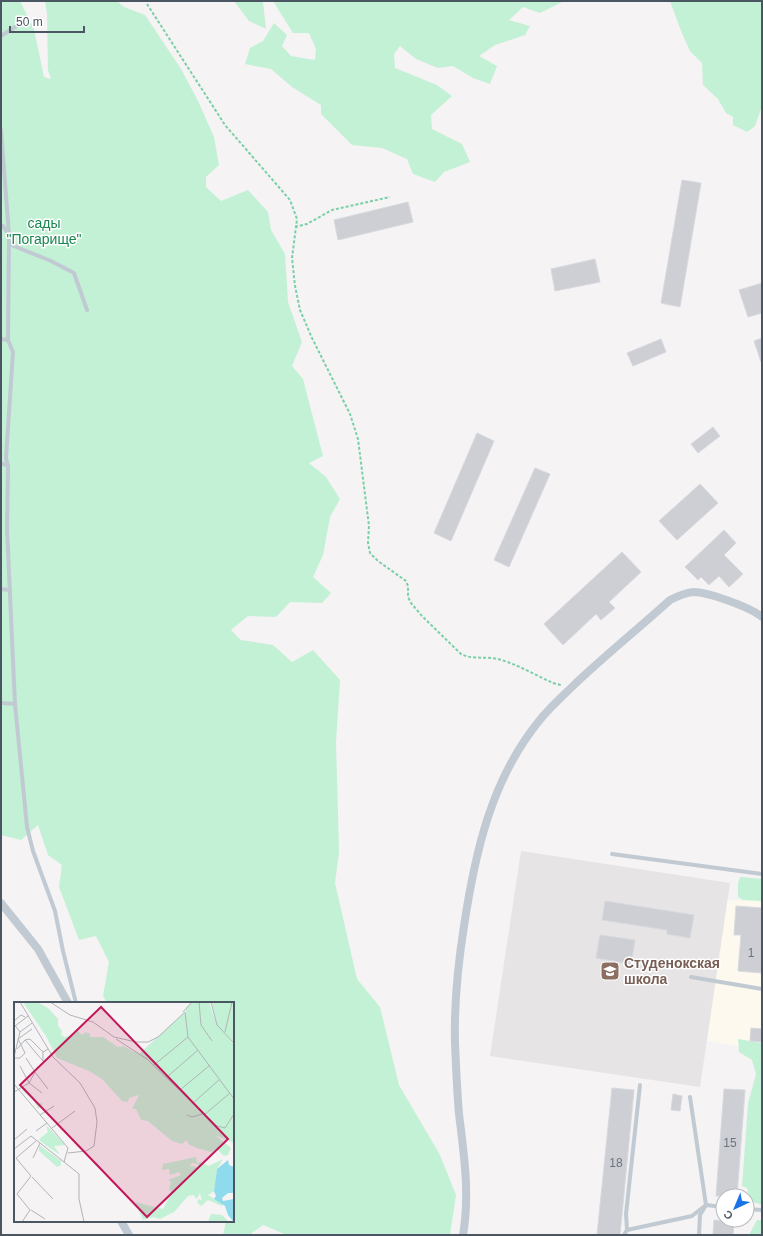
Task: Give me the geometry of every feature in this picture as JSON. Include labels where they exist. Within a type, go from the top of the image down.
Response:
[{"type":"street","points":[[463,1235],[466,1218],[466,1179],[457,1091],[454,1029],[459,962],[477,850],[490,810],[504,776],[520,746],[540,720],[574,685],[670,600],[682,594],[695,592],[747,607],[762,617]]},
{"type":"street","points":[[1,903],[38,949],[67,1002]]},
{"type":"street","points":[[122,1222],[129,1235]]},
{"type":"lane","points":[[1,36],[18,25]]},
{"type":"lane","points":[[1,130],[9,235],[8,340],[13,352],[6,458],[8,466],[7,529],[15,704],[27,827],[33,851],[55,911],[76,1002]]},
{"type":"lane","points":[[1,226],[3,226],[9,235]]},
{"type":"lane","points":[[9,244],[74,273],[87,310]]},
{"type":"lane","points":[[1,339],[8,340]]},
{"type":"lane","points":[[1,462],[8,466]]},
{"type":"lane","points":[[1,590],[10,590]]},
{"type":"lane","points":[[1,703],[15,704]]},
{"type":"lane","points":[[612,854],[762,874]]},
{"type":"lane","points":[[691,977],[762,989]]},
{"type":"lane","points":[[624,1235],[627,1230],[626,1214],[640,1085]]},
{"type":"lane","points":[[690,1097],[706,1205],[700,1215],[699,1235]]},
{"type":"lane","points":[[627,1230],[692,1216],[706,1205],[715,1206]]},
{"type":"path","points":[[147,4],[225,125],[290,200],[297,220],[295,226],[292,258],[295,286],[299,304],[312,338],[350,414],[358,439],[369,526],[368,543],[370,553],[378,561],[406,581],[408,586],[408,597],[411,603],[422,616],[461,654],[468,657],[486,657],[506,662],[553,683],[574,685]]},
{"type":"path","points":[[295,226],[307,224],[332,210],[390,197]]},
{"type":"shaded area","name":"Студенокская школа","points":[[521,851],[730,883],[700,1087],[490,1056]]},
{"type":"shaded area","points":[[727,900],[762,901],[762,1050],[707,1041]]},
{"type":"green space","name":"сады \"Погарище\"","points":[[1,1],[20,1],[34,29],[44,77],[51,79],[48,70],[47,14],[45,1],[117,1],[124,7],[145,15],[181,69],[198,101],[214,137],[219,165],[206,177],[206,187],[221,201],[248,190],[268,212],[271,230],[285,254],[288,302],[302,342],[292,366],[303,379],[323,456],[309,463],[326,477],[340,499],[330,517],[323,555],[313,577],[331,593],[322,603],[290,602],[276,617],[248,616],[231,630],[241,640],[273,645],[292,662],[313,650],[340,680],[336,742],[339,852],[335,883],[357,979],[380,1007],[399,1085],[440,1155],[456,1195],[450,1235],[287,1235],[263,1225],[249,1235],[223,1235],[226,1222],[234,1222],[234,1002],[106,1002],[103,996],[109,962],[96,936],[79,940],[59,887],[62,865],[48,855],[38,825],[21,840],[1,835]]},
{"type":"green space","points":[[234,1],[273,1],[263,2],[266,29],[249,21]]},
{"type":"green space","points":[[273,1],[564,1],[540,13],[523,7],[509,20],[530,26],[525,35],[495,45],[479,56],[497,66],[490,84],[473,78],[453,66],[438,68],[416,59],[400,46],[394,54],[395,68],[437,85],[452,96],[431,115],[432,129],[462,144],[470,162],[444,172],[435,182],[413,174],[407,159],[382,148],[352,145],[321,114],[321,105],[292,87],[271,69],[245,64],[250,48],[263,41],[274,23],[287,35],[282,46],[291,56],[315,60],[316,49],[309,33],[293,33]]},
{"type":"green space","points":[[670,1],[762,1],[762,106],[755,126],[747,132],[733,125],[733,117],[726,113],[718,99],[703,85],[702,63],[690,51]]},
{"type":"green space","points":[[740,877],[762,879],[762,901],[743,900],[738,897],[738,883]]},
{"type":"green space","points":[[738,1039],[762,1043],[762,1205],[755,1203],[755,1188],[747,1188],[742,1186],[748,1104],[756,1074],[752,1060],[739,1052]]},
{"type":"green space","points":[[757,1220],[762,1220],[762,1235],[749,1235],[753,1228],[755,1228]]},
{"type":"building","points":[[682,180],[701,183],[680,307],[661,303]]},
{"type":"building","points":[[408,202],[413,222],[338,240],[334,220]]},
{"type":"building","points":[[595,259],[600,282],[555,291],[551,269]]},
{"type":"building","points":[[762,283],[762,313],[748,317],[739,290]]},
{"type":"building","points":[[762,338],[762,362],[761,362],[754,341]]},
{"type":"building","points":[[661,339],[666,352],[633,366],[627,353]]},
{"type":"building","points":[[713,427],[720,436],[698,453],[691,444]]},
{"type":"building","points":[[477,433],[494,441],[451,541],[434,533]]},
{"type":"building","points":[[535,468],[550,474],[509,567],[494,560]]},
{"type":"building","points":[[700,484],[718,503],[677,540],[659,521]]},
{"type":"building","points":[[724,530],[736,543],[724,555],[743,574],[729,587],[719,576],[709,585],[701,577],[698,580],[685,567]]},
{"type":"building","points":[[622,552],[641,572],[609,602],[615,608],[601,620],[596,614],[563,645],[544,624]]},
{"type":"building","points":[[605,901],[694,915],[690,938],[667,934],[667,930],[602,920]]},
{"type":"building","points":[[736,906],[762,908],[762,973],[738,971],[741,935],[734,935]]},
{"type":"building","points":[[600,935],[635,940],[631,964],[596,958]]},
{"type":"building","points":[[751,1028],[762,1029],[762,1042],[750,1041]]},
{"type":"building","points":[[612,1088],[634,1090],[620,1235],[597,1235]]},
{"type":"building","points":[[724,1089],[745,1090],[738,1188],[717,1188]]},
{"type":"building","points":[[673,1094],[682,1096],[680,1111],[671,1110]]},
{"type":"building","points":[[714,1220],[715,1228],[734,1228],[733,1235],[713,1235]]},
{"type":"place","name":"Студенокская школа","points":[[610,971]]}]
